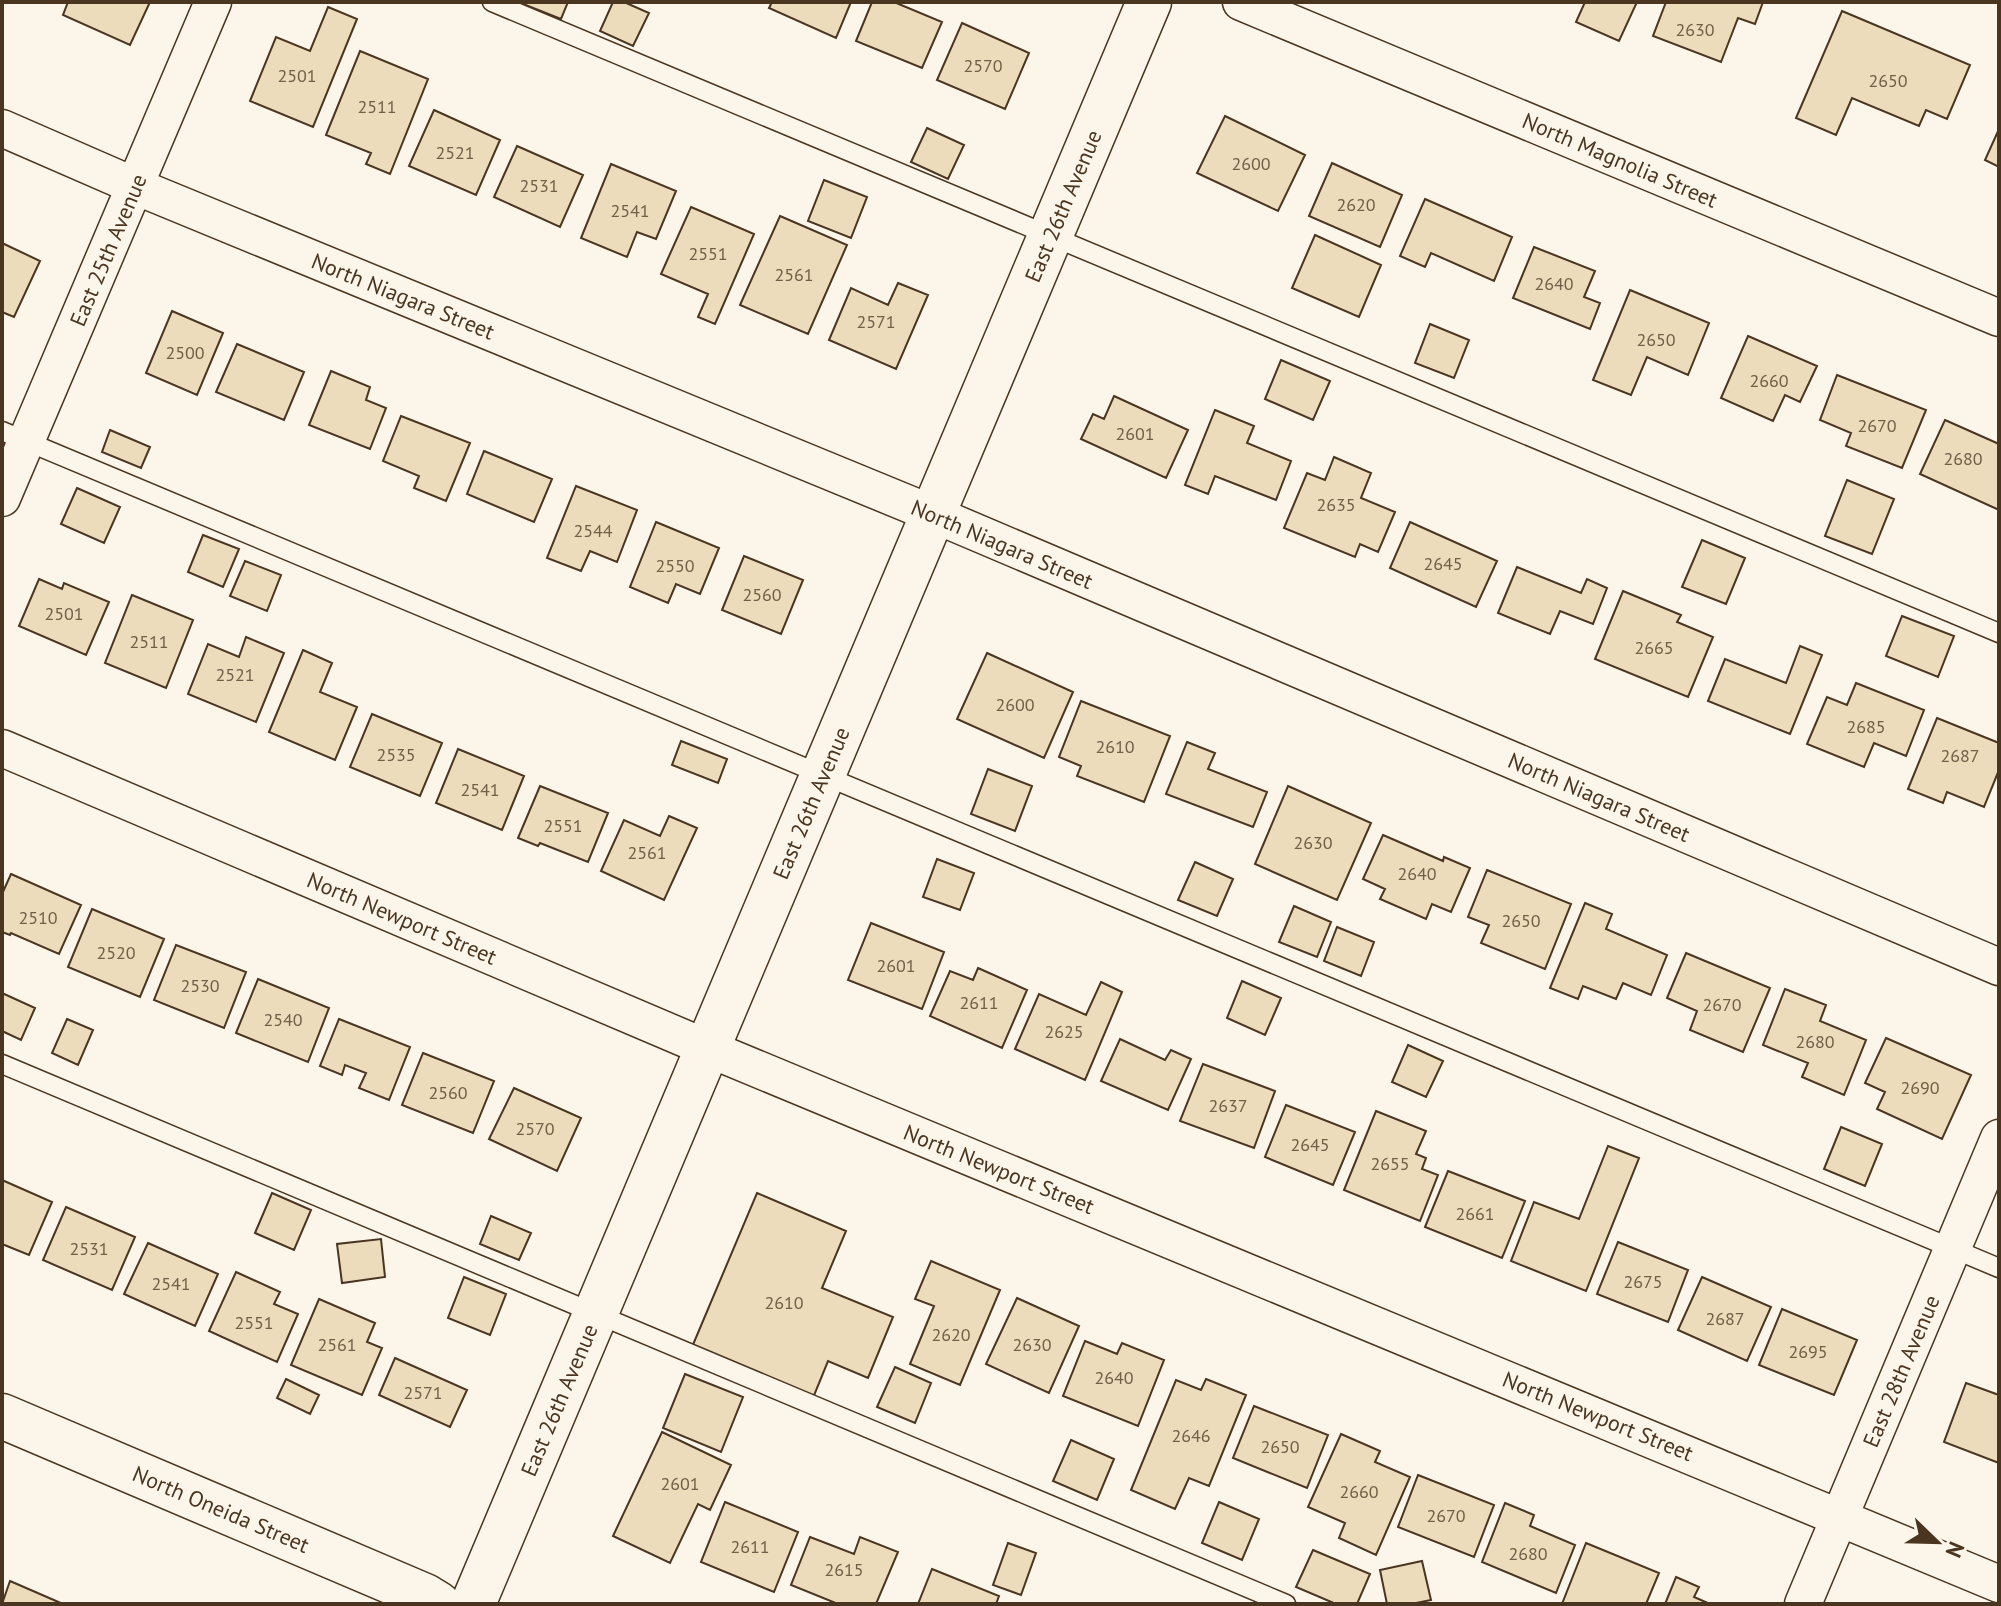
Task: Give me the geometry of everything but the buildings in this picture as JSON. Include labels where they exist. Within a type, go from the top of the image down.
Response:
[{"type":"street","name":"East 25th Avenue","points":[[2,498],[14,436],[135,186],[213,2]]},
{"type":"street","name":"East 26th Avenue","points":[[473,1604],[1149,2]]},
{"type":"street","name":"North Magnolia Street","points":[[1241,2],[1999,318]]},
{"type":"street","name":"North Niagara Street","points":[[2,128],[135,186],[933,514],[1999,967]]},
{"type":"street","name":"North Newport Street","points":[[2,748],[707,1048],[1999,1584]]},
{"type":"street","name":"East 28th Avenue","points":[[1803,1604],[1999,1138]]},
{"type":"street","name":"North Oneida Street","points":[[2,1416],[438,1604]]},
{"type":"lane","points":[[492,2],[1999,633]]},
{"type":"lane","points":[[14,436],[1999,1268]]},
{"type":"lane","points":[[2,1064],[1286,1604]]}]
